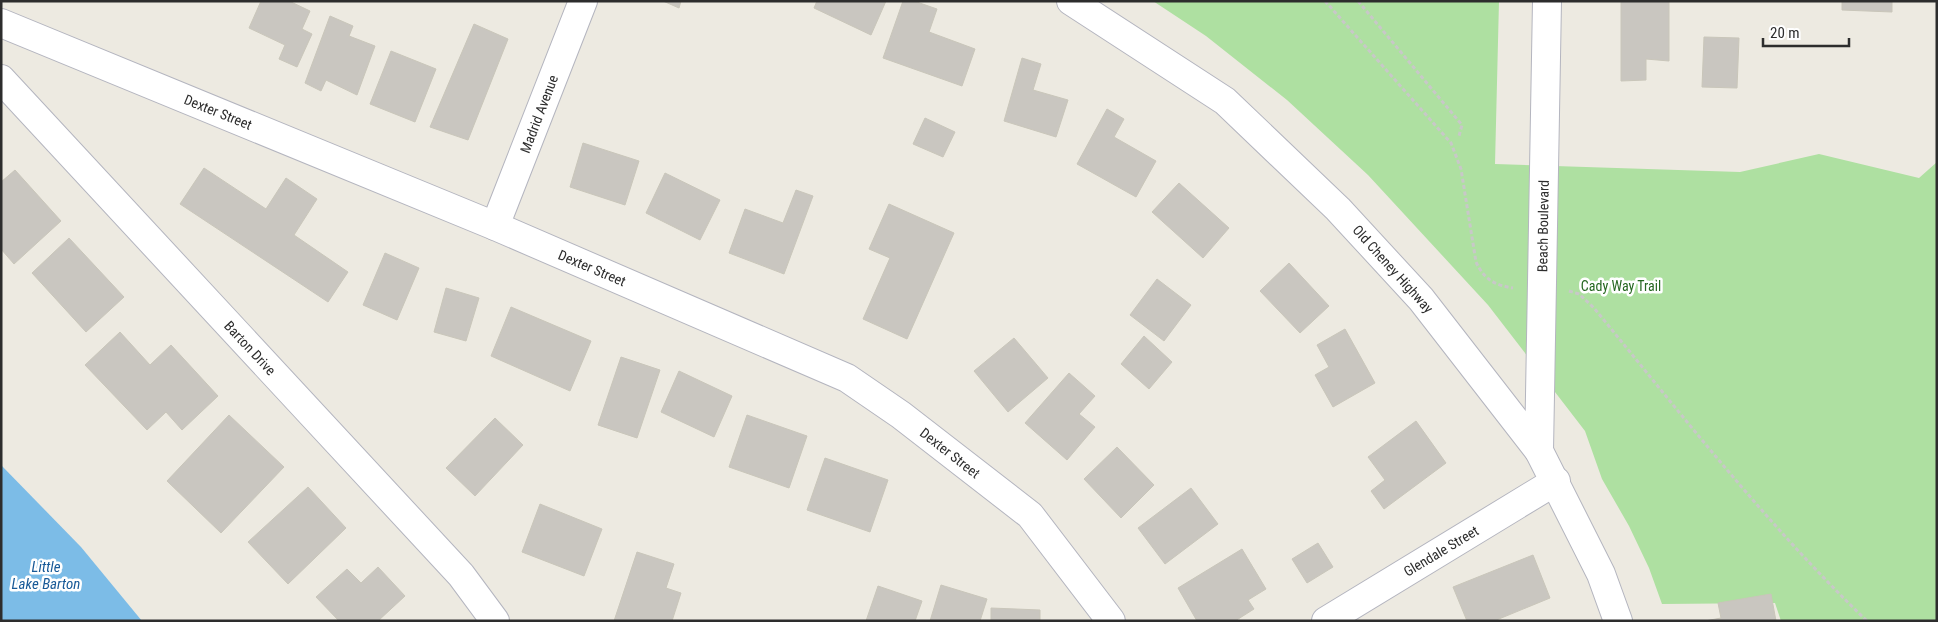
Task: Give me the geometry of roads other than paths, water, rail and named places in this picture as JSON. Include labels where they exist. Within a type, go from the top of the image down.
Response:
[{"type":"street","name":"Madrid Avenue","points":[[495,226],[583,1]]},
{"type":"street","name":"Old Cheney Highway","points":[[1071,1],[1225,101],[1338,209],[1421,299],[1539,451],[1556,481],[1601,574],[1618,621]]},
{"type":"street","name":"Beach Boulevard","points":[[1539,451],[1547,1]]},
{"type":"street","name":"Dexter Street","points":[[1,23],[495,226],[847,378],[901,415],[1030,515],[1110,621]]},
{"type":"street","name":"Barton Drive","points":[[1,79],[461,575],[495,621]]},
{"type":"street","name":"Glendale Street","points":[[1326,621],[1556,481]]},
{"type":"water","name":"Little Lake Barton","points":[[1,465],[81,547],[142,621],[1,621]]},
{"type":"park label","name":"Cady Way Trail","points":[[1621,286]]}]
